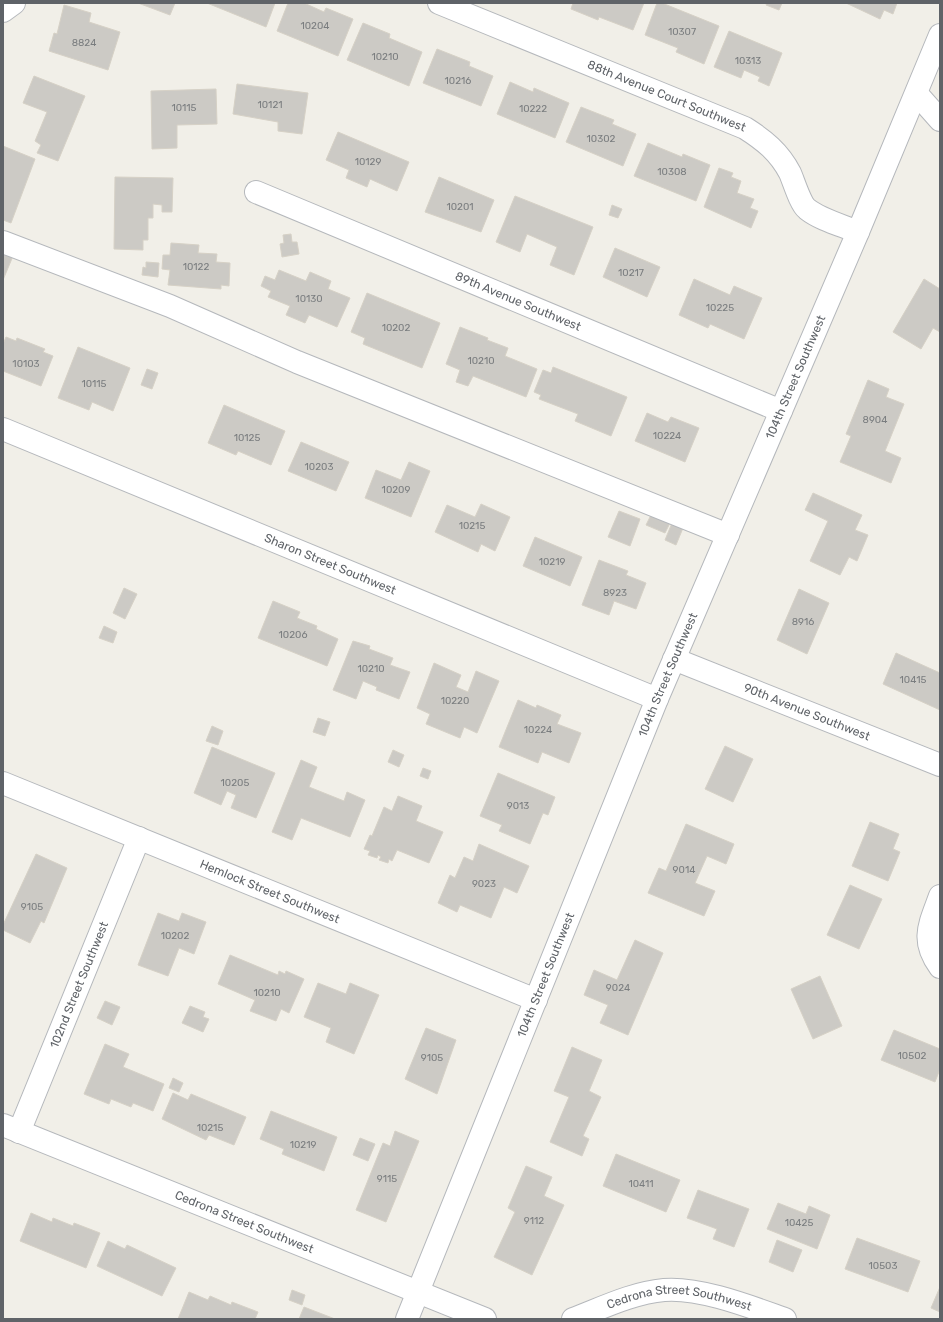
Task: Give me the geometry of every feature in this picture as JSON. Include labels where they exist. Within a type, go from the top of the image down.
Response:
[{"type":"street","points":[[3,11],[14,3]]},
{"type":"street","name":"88th Avenue Court Southwest","points":[[439,3],[744,128],[767,141],[778,153],[789,171],[806,208],[819,216],[858,232]]},
{"type":"street","name":"104th Street Southwest","points":[[407,1319],[657,699],[917,94],[940,35]]},
{"type":"street","points":[[917,94],[940,120]]},
{"type":"street","name":"89th Avenue Southwest","points":[[256,192],[781,411]]},
{"type":"street","points":[[3,242],[170,306],[297,362],[728,535]]},
{"type":"street","name":"Sharon Street Southwest","points":[[3,429],[657,699]]},
{"type":"street","name":"90th Avenue Southwest","points":[[674,659],[940,765]]},
{"type":"street","name":"Hemlock Street Southwest","points":[[3,784],[536,1000]]},
{"type":"street","name":"102nd Street Southwest","points":[[11,1128],[139,838]]},
{"type":"street","points":[[940,896],[927,937],[930,948],[940,967]]},
{"type":"street","name":"Cedrona Street Southwest","points":[[11,1128],[485,1319]]},
{"type":"street","name":"Cedrona Street Southwest","points":[[573,1319],[602,1312],[662,1290],[676,1290],[748,1306],[785,1319]]},
{"type":"building","points":[[138,3],[175,3],[170,15]]},
{"type":"building","points":[[207,3],[275,3],[266,27]]},
{"type":"building","points":[[288,3],[304,3],[324,12],[326,8],[353,19],[338,56],[277,31]]},
{"type":"building","points":[[573,3],[644,3],[633,30],[599,17],[598,20],[571,9]]},
{"type":"building","points":[[657,3],[662,3],[719,26],[704,64],[676,52],[678,48],[645,35]]},
{"type":"building","points":[[767,3],[782,3],[779,10],[766,5]]},
{"type":"building","points":[[846,3],[897,3],[893,14],[884,10],[880,19]]},
{"type":"building","points":[[64,5],[91,13],[89,22],[120,32],[108,70],[49,51],[54,33],[57,34]]},
{"type":"building","points":[[363,23],[390,34],[389,38],[422,52],[409,86],[347,60]]},
{"type":"building","points":[[729,31],[782,53],[769,86],[758,81],[760,77],[744,70],[741,78],[714,67]]},
{"type":"building","points":[[437,49],[470,62],[469,66],[493,76],[481,106],[423,83]]},
{"type":"building","points":[[34,76],[85,96],[58,161],[37,153],[41,145],[35,141],[47,112],[23,103]]},
{"type":"building","points":[[510,82],[533,92],[534,88],[569,103],[555,138],[497,114]]},
{"type":"building","points":[[237,84],[308,93],[302,134],[278,131],[278,122],[233,114]]},
{"type":"building","points":[[216,89],[217,124],[177,125],[177,148],[152,149],[151,91]]},
{"type":"building","points":[[581,107],[614,120],[612,124],[636,134],[623,166],[566,142]]},
{"type":"building","points":[[338,132],[409,162],[397,191],[370,179],[367,187],[346,178],[349,170],[326,160]]},
{"type":"building","points":[[648,143],[682,157],[683,154],[710,165],[696,201],[634,176]]},
{"type":"building","points":[[3,146],[35,159],[11,223],[3,220]]},
{"type":"building","points":[[719,168],[733,173],[731,177],[741,181],[737,193],[754,199],[750,208],[758,211],[751,228],[704,207]]},
{"type":"building","points":[[115,177],[173,178],[172,212],[162,212],[162,205],[153,204],[153,218],[148,218],[148,240],[143,240],[143,250],[114,249]]},
{"type":"building","points":[[439,177],[494,200],[481,232],[425,212]]},
{"type":"building","points":[[515,196],[593,227],[574,275],[550,265],[557,247],[527,234],[520,252],[496,242]]},
{"type":"building","points":[[612,205],[622,209],[618,218],[609,215]]},
{"type":"building","points":[[291,234],[292,242],[297,242],[299,254],[282,257],[280,244],[284,243],[283,235]]},
{"type":"building","points":[[171,243],[199,245],[198,253],[217,254],[216,262],[230,263],[229,286],[221,285],[221,289],[168,285],[170,270],[162,269],[163,255],[170,255]]},
{"type":"building","points":[[615,248],[660,267],[647,297],[603,277]]},
{"type":"building","points":[[3,252],[13,256],[3,280]]},
{"type":"building","points":[[146,262],[159,263],[158,277],[142,275],[143,267],[146,268]]},
{"type":"building","points":[[279,270],[306,281],[310,272],[331,281],[328,289],[350,298],[337,327],[309,315],[305,323],[286,315],[290,306],[268,297],[271,291],[261,286],[265,276],[275,280]]},
{"type":"building","points":[[694,279],[730,295],[734,286],[762,298],[744,339],[710,324],[708,328],[679,315]]},
{"type":"building","points":[[924,279],[940,289],[940,332],[933,328],[921,349],[893,332]]},
{"type":"building","points":[[367,293],[440,323],[422,368],[363,344],[365,338],[351,332]]},
{"type":"building","points":[[460,327],[508,348],[505,356],[537,369],[526,397],[473,376],[468,386],[456,382],[460,370],[446,364]]},
{"type":"building","points":[[6,337],[16,341],[17,338],[45,349],[43,352],[53,356],[41,386],[3,371],[3,344]]},
{"type":"building","points":[[78,347],[130,368],[113,411],[92,402],[89,410],[58,398]]},
{"type":"building","points":[[553,367],[627,397],[611,436],[575,421],[578,414],[539,399],[541,395],[534,392],[543,370],[551,373]]},
{"type":"building","points":[[147,369],[158,373],[152,389],[141,385]]},
{"type":"building","points":[[868,380],[889,389],[886,397],[904,404],[885,451],[901,458],[891,483],[840,462],[851,436],[846,434]]},
{"type":"building","points":[[224,405],[285,431],[271,465],[238,451],[236,455],[208,443]]},
{"type":"building","points":[[647,413],[668,422],[671,417],[699,428],[685,462],[635,441]]},
{"type":"building","points":[[301,442],[349,462],[336,491],[288,471]]},
{"type":"building","points":[[409,462],[430,471],[411,517],[365,498],[376,470],[401,480]]},
{"type":"building","points":[[813,493],[862,515],[855,530],[868,535],[857,561],[849,557],[840,575],[810,561],[828,521],[805,510]]},
{"type":"building","points":[[481,504],[510,517],[495,551],[481,544],[478,552],[435,532],[447,505],[475,517]]},
{"type":"building","points":[[619,511],[640,519],[630,546],[608,537]]},
{"type":"building","points":[[651,515],[670,523],[665,533],[646,525]]},
{"type":"building","points":[[672,523],[683,528],[676,545],[665,540]]},
{"type":"building","points":[[535,537],[582,557],[570,586],[523,566]]},
{"type":"building","points":[[599,560],[628,571],[626,575],[646,583],[636,609],[614,601],[609,615],[582,605]]},
{"type":"building","points":[[124,588],[137,594],[125,619],[113,613]]},
{"type":"building","points":[[799,589],[829,603],[807,654],[777,640]]},
{"type":"building","points":[[273,601],[300,612],[297,618],[317,626],[316,629],[338,639],[327,666],[258,638]]},
{"type":"building","points":[[104,626],[117,632],[113,643],[99,638]]},
{"type":"building","points":[[353,641],[370,646],[369,649],[393,658],[390,665],[410,672],[399,699],[376,690],[377,687],[363,681],[356,699],[333,690]]},
{"type":"building","points":[[896,653],[940,673],[940,710],[883,684]]},
{"type":"building","points":[[434,663],[461,675],[456,687],[468,692],[476,671],[499,681],[477,733],[464,727],[460,738],[426,724],[430,714],[417,708]]},
{"type":"building","points":[[518,700],[536,708],[537,705],[561,715],[557,724],[581,733],[569,763],[542,752],[538,763],[499,747]]},
{"type":"building","points":[[318,718],[330,722],[325,736],[313,732]]},
{"type":"building","points":[[212,726],[223,731],[218,745],[206,741]]},
{"type":"building","points":[[725,746],[753,759],[733,802],[705,789]]},
{"type":"building","points":[[212,747],[275,773],[256,818],[231,808],[236,795],[227,791],[221,805],[194,793]]},
{"type":"building","points":[[393,750],[404,755],[399,767],[388,762]]},
{"type":"building","points":[[301,760],[317,767],[309,787],[344,801],[347,792],[365,800],[350,837],[301,818],[292,840],[272,832]]},
{"type":"building","points":[[423,768],[431,771],[428,779],[420,776]]},
{"type":"building","points":[[498,773],[555,797],[548,815],[543,813],[530,844],[499,831],[502,825],[480,816]]},
{"type":"building","points":[[398,796],[422,806],[416,821],[443,832],[429,863],[397,850],[392,861],[389,859],[388,863],[379,860],[381,857],[378,855],[377,858],[368,855],[370,851],[364,849],[370,835],[372,836],[384,807],[392,811]]},
{"type":"building","points":[[870,822],[899,834],[893,849],[900,852],[888,881],[852,866]]},
{"type":"building","points":[[686,824],[734,844],[726,864],[707,856],[695,883],[715,891],[704,916],[648,893],[659,868],[666,871]]},
{"type":"building","points":[[479,844],[529,866],[517,893],[504,887],[491,918],[460,905],[457,912],[438,903],[450,875],[455,878],[464,857],[473,861]]},
{"type":"building","points":[[36,854],[67,868],[44,923],[41,921],[30,943],[3,930],[3,925]]},
{"type":"building","points":[[850,885],[882,899],[859,949],[827,935]]},
{"type":"building","points":[[158,913],[179,921],[182,913],[206,922],[194,954],[179,948],[168,976],[138,965]]},
{"type":"building","points":[[635,940],[663,953],[628,1035],[600,1023],[608,1005],[584,995],[594,970],[617,980]]},
{"type":"building","points":[[230,955],[278,975],[279,971],[285,974],[286,971],[304,979],[289,1013],[281,1009],[276,1021],[250,1011],[255,1000],[218,984]]},
{"type":"building","points":[[820,976],[842,1026],[813,1039],[791,989]]},
{"type":"building","points":[[318,983],[346,994],[350,983],[379,995],[354,1054],[326,1042],[331,1028],[304,1017]]},
{"type":"building","points":[[105,1001],[120,1007],[112,1025],[97,1018]]},
{"type":"building","points":[[190,1006],[205,1012],[203,1017],[209,1019],[203,1032],[182,1023]]},
{"type":"building","points":[[426,1028],[456,1040],[437,1094],[405,1079]]},
{"type":"building","points":[[894,1030],[940,1049],[940,1069],[935,1082],[881,1060]]},
{"type":"building","points":[[105,1044],[129,1054],[123,1067],[164,1084],[153,1111],[133,1103],[131,1107],[111,1099],[109,1104],[84,1094]]},
{"type":"building","points":[[572,1047],[602,1060],[589,1091],[601,1097],[583,1136],[589,1139],[582,1156],[550,1142],[569,1097],[554,1091]]},
{"type":"building","points":[[173,1078],[183,1083],[179,1092],[169,1088]]},
{"type":"building","points":[[173,1093],[188,1100],[191,1094],[246,1117],[234,1145],[209,1135],[206,1140],[162,1119]]},
{"type":"building","points":[[271,1111],[337,1137],[324,1171],[282,1154],[284,1149],[260,1139]]},
{"type":"building","points":[[395,1131],[419,1141],[386,1222],[356,1210],[383,1143],[390,1146]]},
{"type":"building","points":[[360,1138],[375,1144],[368,1161],[353,1155]]},
{"type":"building","points":[[616,1154],[680,1180],[666,1212],[603,1186]]},
{"type":"building","points":[[526,1166],[552,1177],[544,1196],[564,1205],[532,1275],[494,1257],[515,1212],[508,1208]]},
{"type":"building","points":[[698,1190],[749,1209],[734,1247],[713,1239],[717,1229],[687,1218]]},
{"type":"building","points":[[778,1203],[806,1214],[809,1206],[830,1215],[817,1249],[767,1229]]},
{"type":"building","points":[[31,1213],[52,1222],[53,1218],[73,1226],[74,1223],[100,1233],[86,1268],[20,1241]]},
{"type":"building","points":[[857,1238],[920,1261],[908,1292],[845,1269]]},
{"type":"building","points":[[777,1240],[802,1250],[793,1272],[769,1262]]},
{"type":"building","points":[[108,1241],[125,1249],[127,1245],[176,1268],[162,1296],[97,1266]]},
{"type":"building","points":[[940,1287],[940,1312],[931,1308]]},
{"type":"building","points":[[292,1290],[305,1295],[302,1305],[289,1300]]},
{"type":"building","points":[[189,1292],[208,1300],[210,1296],[231,1305],[232,1302],[258,1312],[255,1319],[178,1319]]},
{"type":"building","points":[[304,1307],[335,1319],[299,1319]]}]
